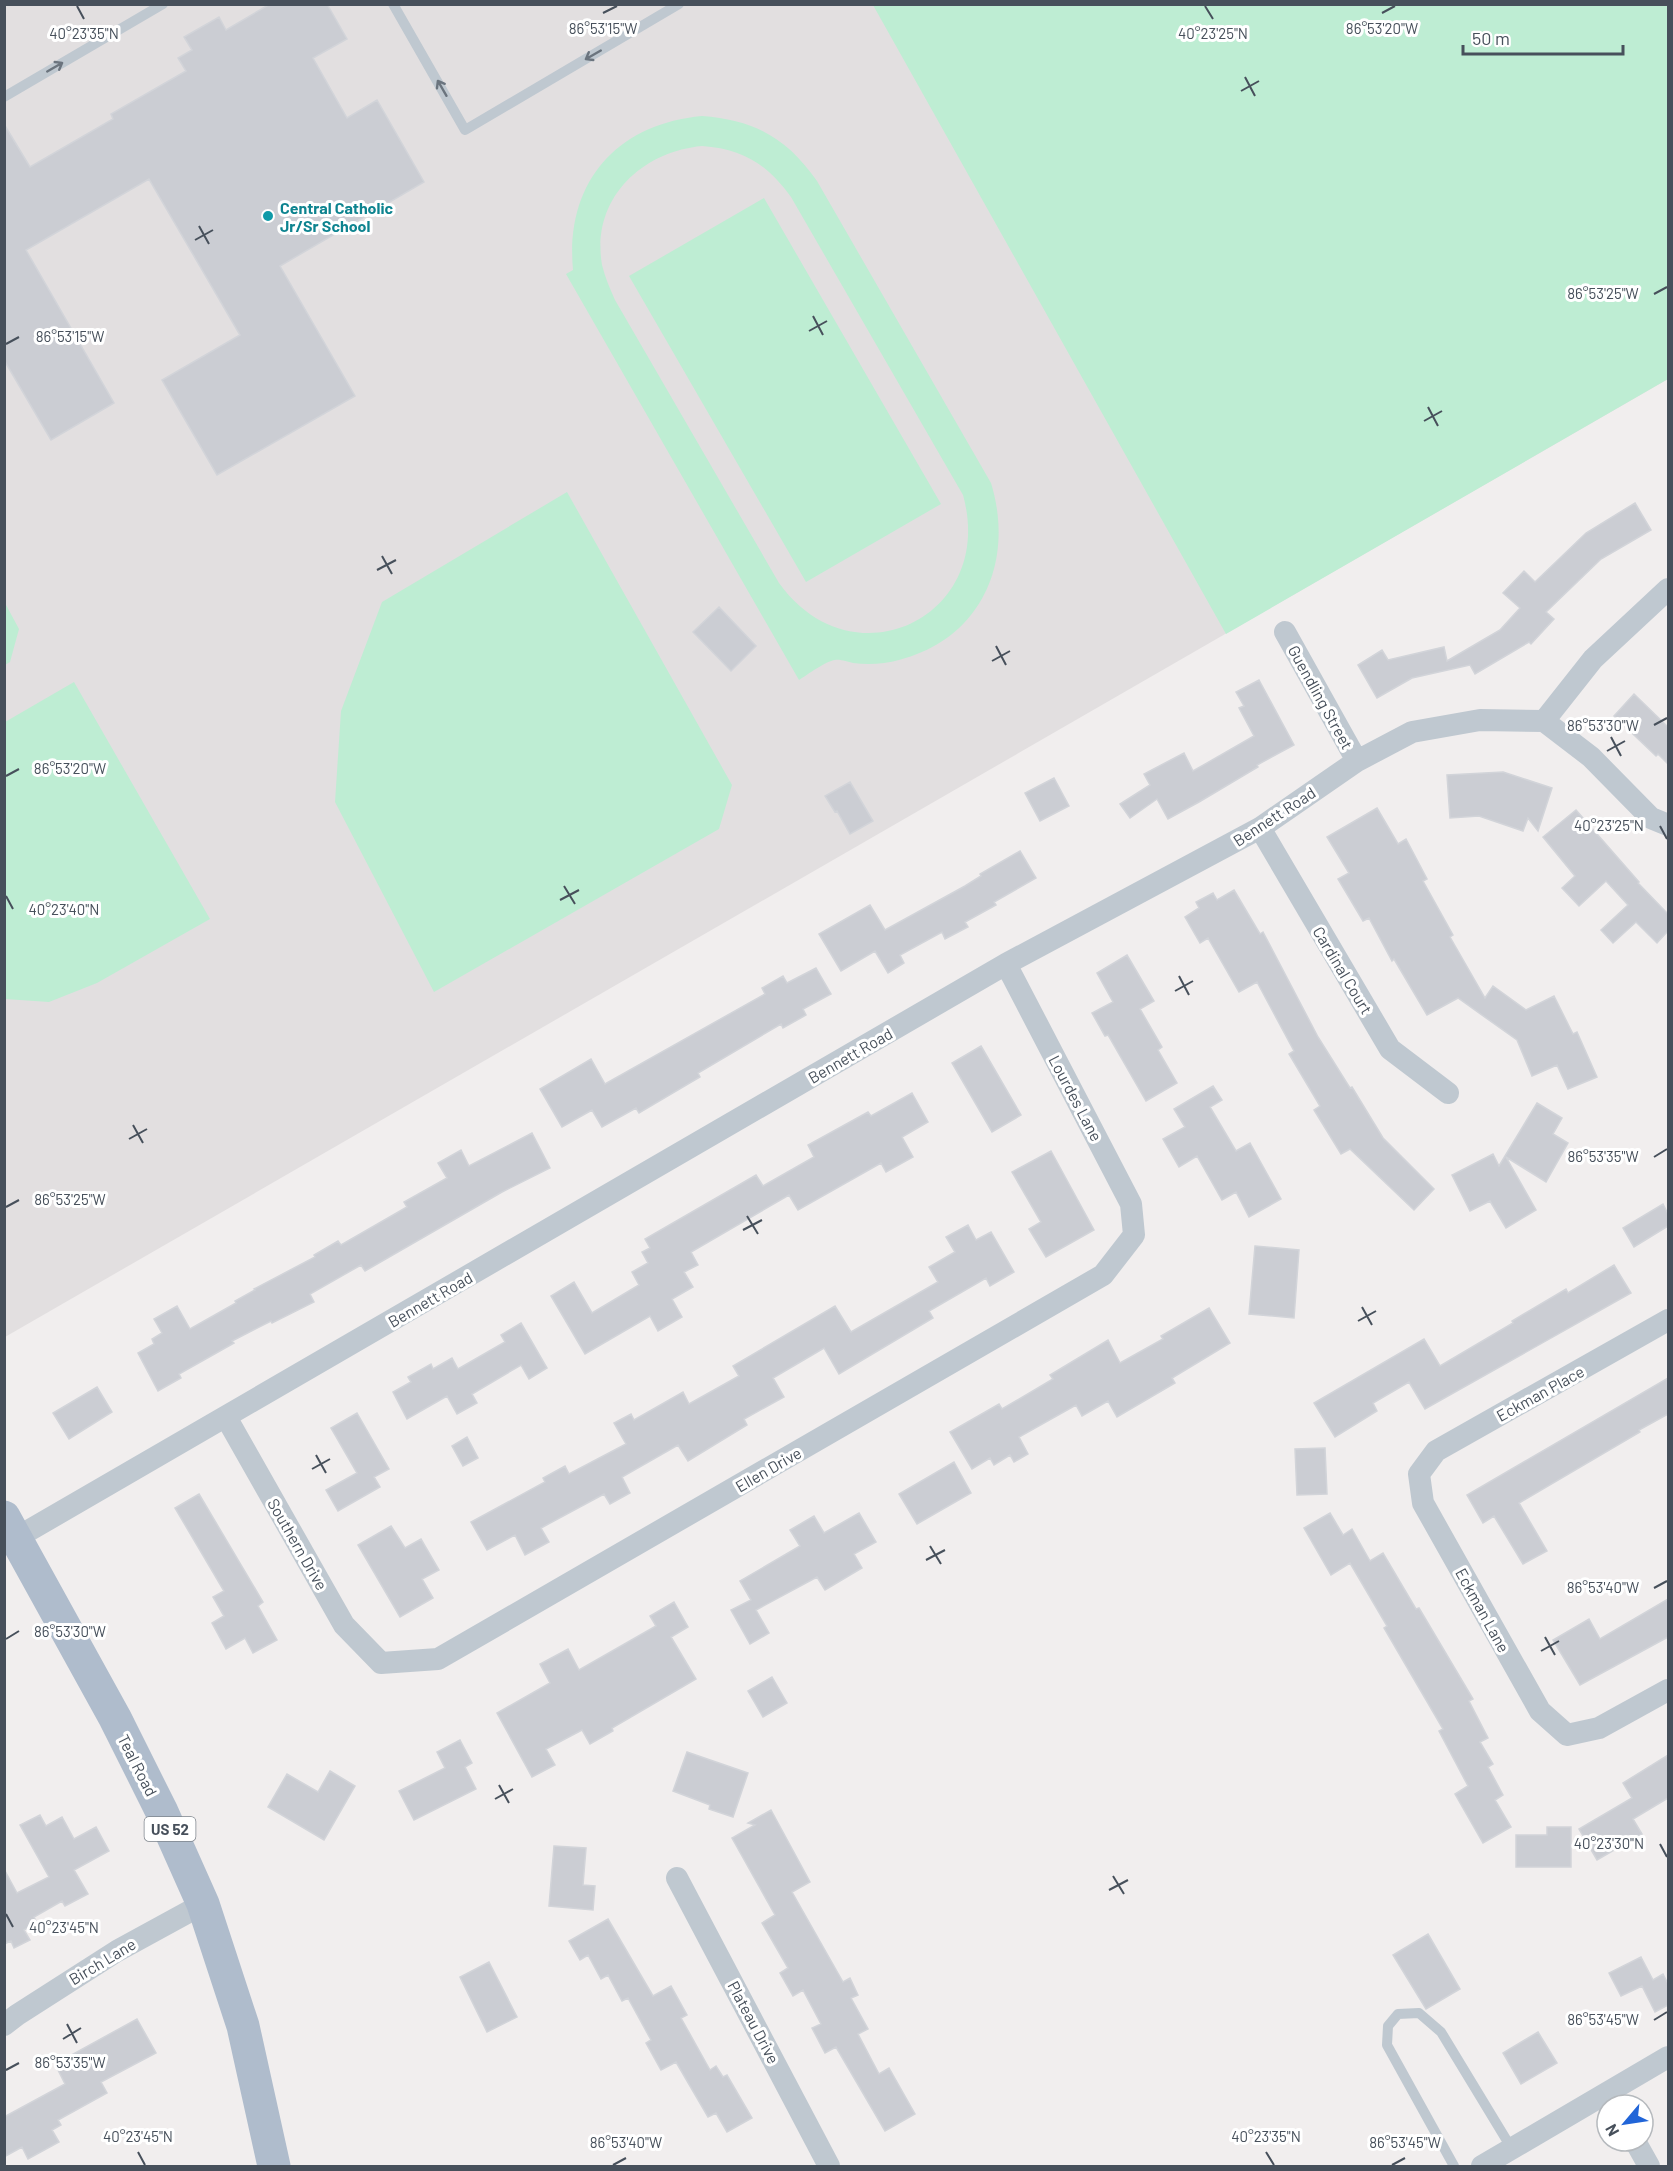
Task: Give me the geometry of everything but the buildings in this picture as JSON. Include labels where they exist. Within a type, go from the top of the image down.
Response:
[{"type":"main road","name":"Teal Road","points":[[10,1527],[136,1760],[203,1904],[243,2026],[274,2166]]},
{"type":"street","points":[[1668,588],[1593,659],[1544,721],[1591,758],[1651,818],[1668,825]]},
{"type":"street","name":"Guendling Street","points":[[1285,632],[1357,761]]},
{"type":"street","name":"Bennett Road","points":[[10,1527],[226,1417],[1006,964],[1260,828],[1357,761],[1412,732],[1480,720],[1544,721]]},
{"type":"street","name":"Cardinal Court","points":[[1260,828],[1390,1049],[1448,1093]]},
{"type":"street","name":"Lourdes Lane","points":[[1006,964],[1131,1204],[1134,1235]]},
{"type":"street","name":"Ellen Drive","points":[[381,1663],[438,1659],[1103,1275],[1134,1235]]},
{"type":"street","name":"Eckman Place","points":[[1419,1474],[1436,1451],[1668,1320]]},
{"type":"street","name":"Southern Drive","points":[[226,1417],[344,1625],[381,1663]]},
{"type":"street","name":"Eckman Lane","points":[[1419,1474],[1423,1503],[1540,1711],[1567,1735],[1599,1728],[1668,1690]]},
{"type":"street","name":"Plateau Drive","points":[[677,1878],[829,2166]]},
{"type":"street","name":"Birch Lane","points":[[4,2025],[117,1951],[203,1904]]},
{"type":"street","points":[[1619,2093],[1668,2057]]},
{"type":"street","points":[[1482,2166],[1595,2107]]},
{"type":"lane","points":[[4,97],[163,4]]},
{"type":"lane","points":[[393,4],[465,130],[679,4]]},
{"type":"lane","points":[[1454,2166],[1387,2045],[1388,2026],[1398,2014],[1419,2013],[1441,2032],[1512,2149]]},
{"type":"shaded area","points":[[5,5],[1668,5],[1668,379],[5,1337]]},
{"type":"green space","points":[[873,5],[1668,5],[1668,379],[1226,634]]},
{"type":"green space","points":[[702,116],[721,118],[754,127],[781,143],[806,166],[817,181],[991,483],[997,512],[998,541],[994,568],[985,593],[971,615],[952,634],[928,650],[882,663],[859,664],[835,660],[822,665],[799,680],[566,274],[573,270],[573,239],[578,210],[588,185],[602,163],[621,145],[644,131],[671,121]],"holes":[[[702,146],[717,148],[753,160],[773,176],[791,197],[963,495],[968,538],[959,575],[939,604],[912,623],[879,633],[844,630],[810,614],[779,583],[609,287],[602,265],[601,241],[604,220],[612,200],[625,183],[640,169],[679,150]]]},
{"type":"green space","points":[[764,198],[941,504],[806,582],[629,276]]},
{"type":"green space","points":[[567,492],[732,785],[719,829],[434,992],[335,802],[341,711],[382,602]]},
{"type":"green space","points":[[5,603],[19,629],[10,662],[5,665]]},
{"type":"green space","points":[[74,682],[210,919],[97,983],[49,1002],[5,999],[5,722]]},
{"type":"place","name":"Central Catholic Jr/Sr School","points":[[268,216]]}]
